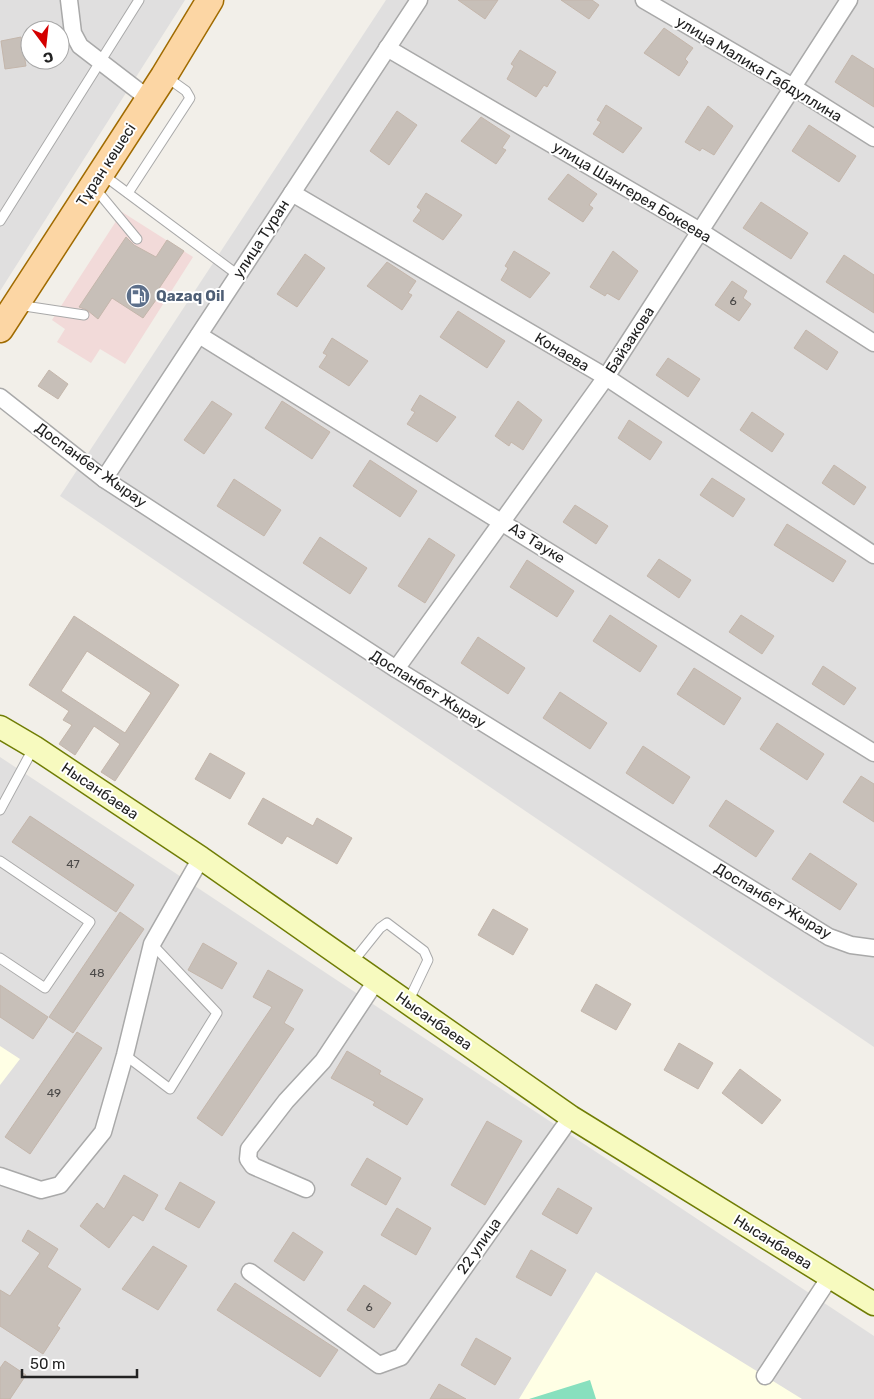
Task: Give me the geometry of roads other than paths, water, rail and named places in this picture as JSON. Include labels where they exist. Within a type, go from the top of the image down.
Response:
[{"type":"main road","name":"Тұран көшесі","points":[[0,329],[164,76],[210,0]]},
{"type":"street","points":[[69,0],[73,34],[80,46],[100,64],[149,99]]},
{"type":"street","name":"улица Туран","points":[[104,479],[419,0]]},
{"type":"street","name":"улица Малика Габдуллина","points":[[644,0],[793,86],[874,138]]},
{"type":"street","name":"Байзакова","points":[[396,670],[501,520],[606,378],[849,0]]},
{"type":"street","name":"улица Шангерея Бокеева","points":[[387,48],[700,231],[874,343]]},
{"type":"street","name":"Конаева","points":[[292,192],[606,378],[874,555]]},
{"type":"street","name":"Аз Тауке","points":[[199,335],[501,520],[874,753]]},
{"type":"street","name":"Доспанбет Жырау","points":[[0,397],[104,479],[396,670],[829,937],[851,945],[874,948]]},
{"type":"street","name":"Нысанбаева","points":[[0,727],[34,747],[201,858],[571,1117],[874,1304]]},
{"type":"street","points":[[0,1176],[41,1190],[60,1185],[103,1132],[125,1055],[152,944],[201,858]]},
{"type":"street","points":[[306,1189],[253,1166],[248,1158],[249,1149],[286,1101],[323,1061],[376,980]]},
{"type":"street","name":"22 улица","points":[[250,1272],[379,1364],[401,1356],[571,1117]]},
{"type":"street","points":[[765,1376],[830,1277]]},
{"type":"lane","points":[[0,221],[139,0]]},
{"type":"lane","points":[[128,193],[190,98],[186,91],[164,76]]},
{"type":"lane","points":[[97,179],[128,193],[238,275]]},
{"type":"lane","points":[[97,179],[137,239]]},
{"type":"lane","points":[[15,305],[84,315]]},
{"type":"lane","points":[[0,810],[34,747]]},
{"type":"lane","points":[[0,861],[90,922],[45,988],[0,958]]},
{"type":"lane","points":[[352,963],[380,928],[387,923],[424,951],[428,960],[408,1002]]},
{"type":"lane","points":[[125,1055],[170,1089],[217,1014],[152,944]]},
{"type":"place","name":"Qazaq Oil","points":[[138,296]]}]
